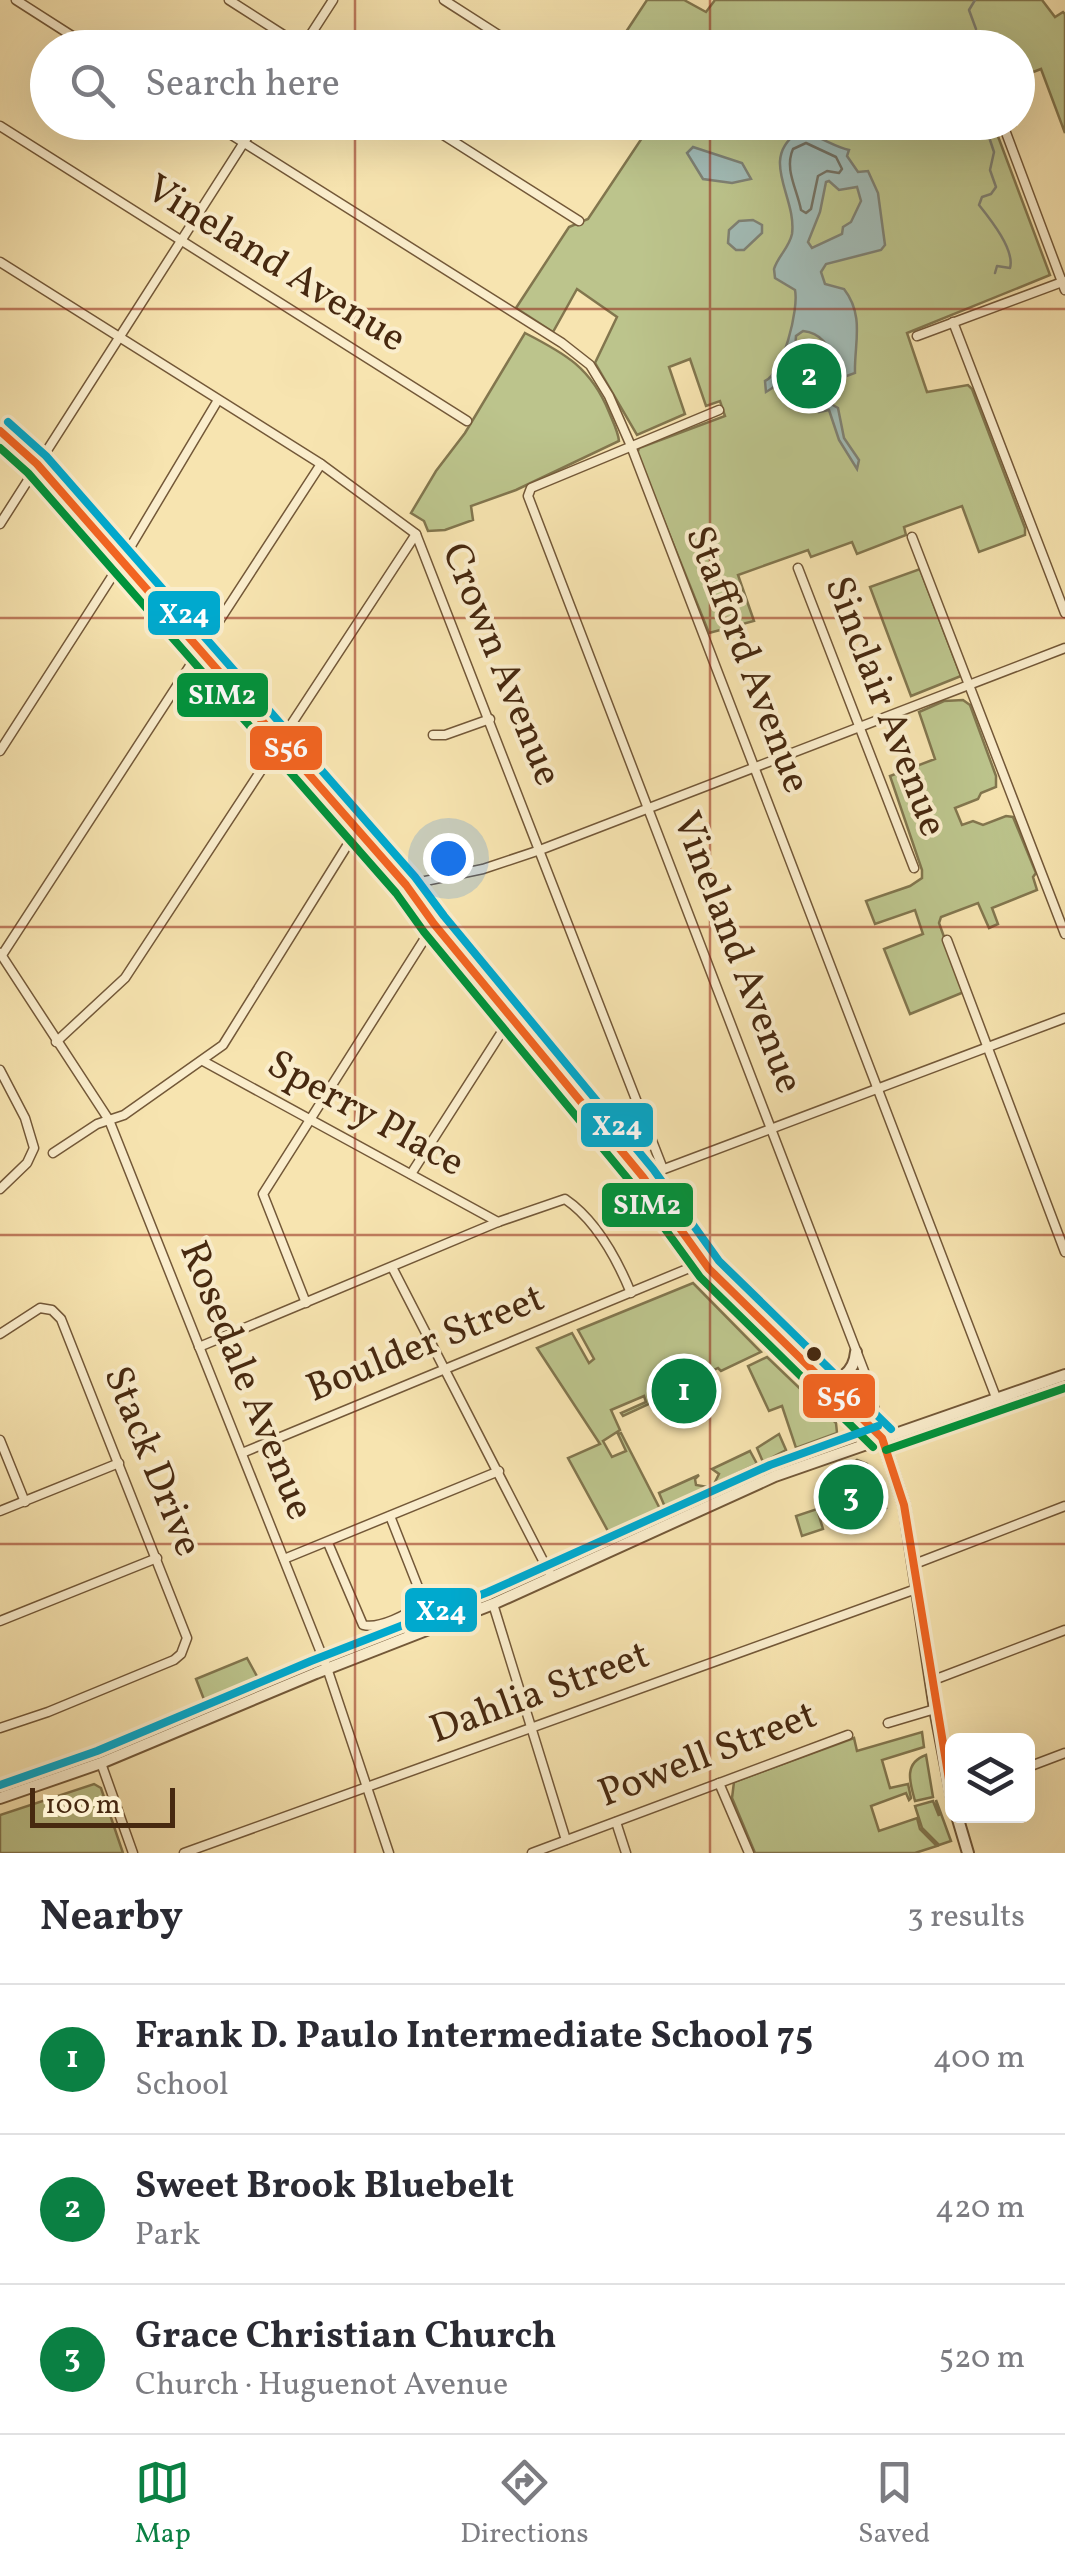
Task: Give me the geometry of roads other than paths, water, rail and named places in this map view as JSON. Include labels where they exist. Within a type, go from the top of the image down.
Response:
[{"type":"street","points":[[16,0],[64,30]]},
{"type":"street","points":[[229,0],[276,30]]},
{"type":"street","points":[[314,30],[333,0]]},
{"type":"street","points":[[444,0],[491,30]]},
{"type":"street","name":"Vineland Avenue","points":[[0,126],[467,422]]},
{"type":"street","name":"Stafford Avenue","points":[[239,140],[562,343],[590,365],[631,446],[997,1400]]},
{"type":"street","points":[[0,524],[246,140]]},
{"type":"street","points":[[452,140],[580,221]]},
{"type":"street","points":[[917,336],[1064,284],[1009,140]]},
{"type":"street","name":"Crown Avenue","points":[[0,262],[321,464],[416,534],[664,1169]]},
{"type":"street","points":[[952,322],[1065,613]]},
{"type":"street","points":[[0,751],[122,561],[218,400]]},
{"type":"street","points":[[631,446],[719,410]]},
{"type":"street","points":[[0,430],[37,464],[406,884],[434,924],[643,1177],[704,1262],[882,1438],[904,1505],[945,1761]]},
{"type":"street","name":"Vineland Avenue","points":[[631,446],[528,492],[856,1352],[882,1438]]},
{"type":"street","points":[[1,954],[321,464]]},
{"type":"street","points":[[56,1042],[125,978],[416,534]]},
{"type":"street","points":[[912,537],[1065,934]]},
{"type":"street","name":"Sinclair Avenue","points":[[798,568],[914,868]]},
{"type":"street","points":[[406,884],[483,869],[540,850],[1065,648]]},
{"type":"street","points":[[434,735],[445,735],[490,719]]},
{"type":"street","points":[[53,1153],[96,1124],[124,1115],[222,1045],[358,828]]},
{"type":"street","points":[[306,1302],[263,1194],[434,924]]},
{"type":"street","points":[[947,940],[1065,1252]]},
{"type":"street","name":"Rosedale Avenue","points":[[1,954],[109,1120],[327,1668],[389,1853]]},
{"type":"street","points":[[411,1174],[512,1016]]},
{"type":"street","points":[[643,1177],[1065,1018]]},
{"type":"street","name":"Sperry Place","points":[[203,1062],[498,1222]]},
{"type":"street","points":[[0,1070],[26,1118],[34,1148],[27,1163],[0,1189]]},
{"type":"street","points":[[200,1346],[564,1198],[615,1256],[631,1293]]},
{"type":"street","name":"Boulder Street","points":[[242,1453],[704,1262]]},
{"type":"street","points":[[392,1268],[552,1578]]},
{"type":"street","name":"Stack Drive","points":[[0,1334],[34,1310],[46,1308],[61,1319],[185,1629],[185,1648],[174,1660],[0,1728]]},
{"type":"street","points":[[819,1378],[832,1380],[846,1375],[856,1352]]},
{"type":"street","points":[[0,1798],[101,1763],[492,1604],[774,1476],[1065,1375]]},
{"type":"street","points":[[0,1440],[25,1502]]},
{"type":"street","points":[[0,1511],[119,1462]]},
{"type":"street","points":[[284,1559],[499,1471]]},
{"type":"street","points":[[912,1564],[1065,1506]]},
{"type":"street","points":[[328,1543],[362,1625],[371,1627],[415,1609],[420,1603],[420,1592],[390,1516]]},
{"type":"street","points":[[0,1621],[157,1558]]},
{"type":"street","name":"Dahlia Street","points":[[184,1853],[916,1589]]},
{"type":"street","points":[[492,1604],[566,1840]]},
{"type":"street","points":[[931,1681],[1065,1630]]},
{"type":"street","points":[[888,1724],[935,1709]]},
{"type":"street","name":"Powell Street","points":[[532,1853],[848,1735]]},
{"type":"street","points":[[1035,1765],[1065,1753]]},
{"type":"street","points":[[101,1763],[133,1853]]},
{"type":"street","points":[[719,1783],[749,1853]]},
{"type":"street","points":[[616,1822],[626,1853]]},
{"type":"street","points":[[959,1823],[968,1853]]},
{"type":"water","points":[[790,140],[823,140],[849,150],[847,156],[858,172],[868,171],[878,193],[885,245],[881,250],[826,264],[821,272],[825,284],[844,289],[854,309],[855,373],[844,377],[824,342],[803,331],[796,336],[783,376],[766,392],[765,381],[778,366],[788,340],[796,299],[795,290],[775,278],[774,269],[792,234],[781,155]],"holes":[[[826,182],[839,190],[857,187],[861,201],[851,222],[843,227],[842,234],[812,248],[808,242]]]},
{"type":"water","points":[[693,147],[742,163],[751,179],[732,183],[703,179],[687,153]]},
{"type":"water","points":[[753,220],[762,225],[762,233],[744,250],[736,250],[728,243],[729,230],[739,221]]},
{"type":"water","points":[[824,400],[838,408],[844,438],[859,460],[857,469],[839,440],[829,410],[819,412],[819,402]]},
{"type":"waterway","points":[[975,0],[969,10],[976,29]]},
{"type":"waterway","points":[[990,140],[994,152],[990,170],[996,187],[982,197],[979,205],[1001,235],[1011,261],[1010,268],[997,266],[995,273]]},
{"type":"place","name":"Sweet Brook Bluebelt","points":[[809,376]]},
{"type":"place","name":"Frank D. Paulo Intermediate School 75","points":[[684,1391]]},
{"type":"place","name":"Grace Christian Church","points":[[851,1497]]}]
